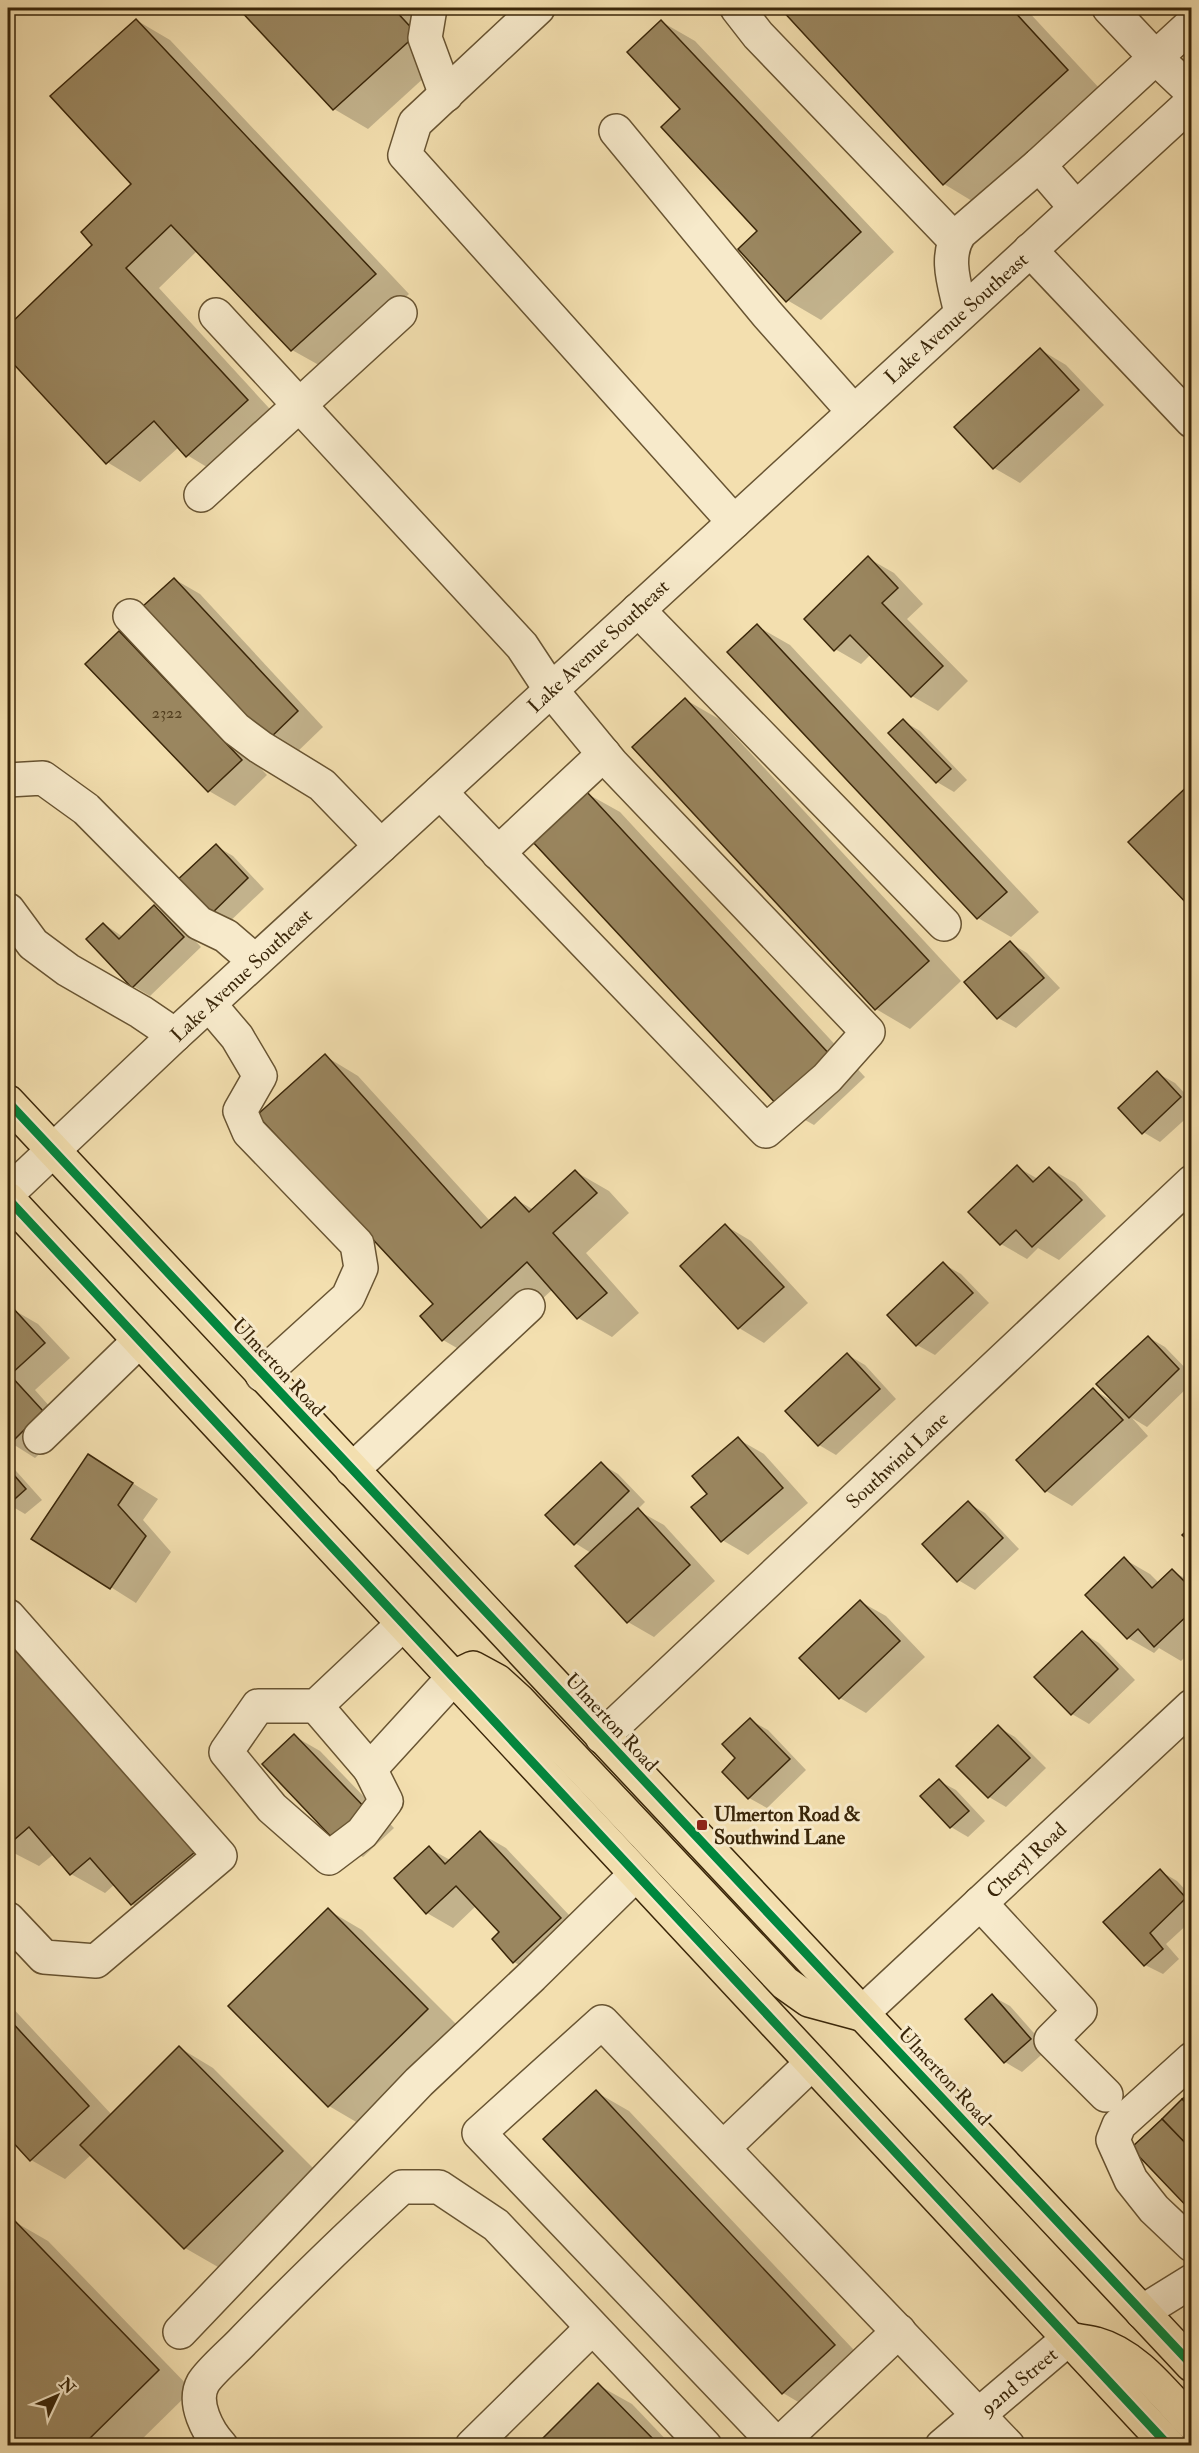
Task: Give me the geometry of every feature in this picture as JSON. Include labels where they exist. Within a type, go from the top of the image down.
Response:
[{"type":"main road","name":"Ulmerton Road","points":[[8,1102],[1191,2365]]},
{"type":"main road","points":[[8,1199],[1168,2445]]},
{"type":"main road","points":[[454,1677],[473,1668],[497,1681],[785,1983],[808,2000],[861,2014]]},
{"type":"main road","points":[[1068,2339],[1098,2344],[1125,2358],[1145,2373],[1191,2423]]},
{"type":"street","points":[[430,8],[425,38],[446,95]]},
{"type":"street","points":[[538,8],[415,123],[405,155],[734,522]]},
{"type":"street","points":[[737,8],[758,35],[955,240]]},
{"type":"street","points":[[1109,8],[1191,92]]},
{"type":"street","points":[[961,313],[950,263],[955,240],[1191,24]]},
{"type":"street","name":"Lake Avenue Southeast","points":[[8,1193],[255,961],[1191,102]]},
{"type":"street","points":[[616,131],[768,314],[854,412]]},
{"type":"street","points":[[1039,165],[1076,207]]},
{"type":"street","points":[[1030,250],[1191,421]]},
{"type":"street","points":[[201,495],[400,313]]},
{"type":"street","points":[[216,315],[522,646],[551,690],[604,754],[868,1032],[827,1078],[766,1131],[440,792]]},
{"type":"street","points":[[638,610],[944,924]]},
{"type":"street","points":[[130,616],[236,729],[260,747],[322,785],[381,846]]},
{"type":"street","points":[[498,853],[604,754]]},
{"type":"street","points":[[8,780],[43,778],[86,809],[199,922],[226,936],[255,961]]},
{"type":"street","points":[[8,910],[33,944],[68,970],[141,1012],[175,1035]]},
{"type":"street","points":[[209,1004],[237,1036],[260,1076],[240,1111],[249,1132],[357,1244],[360,1268],[348,1297],[262,1375]]},
{"type":"street","name":"Southwind Lane","points":[[602,1737],[1191,1182]]},
{"type":"street","points":[[352,1470],[528,1306]]},
{"type":"street","points":[[40,1437],[140,1341]]},
{"type":"street","points":[[8,1616],[220,1856],[96,1961],[44,1957],[8,1919]]},
{"type":"street","points":[[316,1706],[370,1770],[386,1801],[362,1833],[329,1858],[272,1808],[226,1752],[258,1706],[316,1706],[403,1624]]},
{"type":"street","points":[[370,1770],[454,1677]]},
{"type":"street","name":"Cheryl Road","points":[[861,2014],[1191,1706]]},
{"type":"street","points":[[180,2332],[419,2082],[636,1874]]},
{"type":"street","points":[[980,1903],[1080,2011],[1051,2040],[1106,2095]]},
{"type":"street","points":[[899,2331],[778,2445],[479,2133],[602,2022],[899,2331],[1008,2445]]},
{"type":"street","points":[[1191,2059],[1119,2125],[1113,2139],[1131,2180],[1154,2209],[1191,2245]]},
{"type":"street","points":[[723,2148],[812,2063]]},
{"type":"street","points":[[221,2445],[210,2434],[199,2404],[202,2384],[321,2264],[402,2187],[439,2187],[496,2225],[705,2445]]},
{"type":"street","points":[[1142,2312],[1191,2281]]},
{"type":"street","points":[[472,2445],[592,2328]]},
{"type":"street","name":"92nd Street","points":[[942,2445],[1068,2339]]},
{"type":"building","points":[[238,8],[393,8],[417,34],[333,110]]},
{"type":"building","points":[[780,8],[1011,8],[1068,70],[943,185]]},
{"type":"building","points":[[136,19],[376,274],[291,351],[171,225],[126,268],[248,400],[186,457],[154,421],[106,464],[8,358],[8,326],[92,245],[81,232],[131,184],[50,96]]},
{"type":"building","points":[[661,20],[861,232],[786,302],[738,249],[757,231],[661,127],[680,109],[627,52]]},
{"type":"building","points":[[1040,348],[1079,390],[993,469],[954,427]]},
{"type":"building","points":[[868,556],[898,588],[882,603],[943,666],[911,697],[850,635],[834,651],[804,619]]},
{"type":"building","points":[[174,578],[298,711],[267,741],[142,607]]},
{"type":"building","points":[[757,624],[1007,892],[977,919],[727,652]]},
{"type":"building","points":[[119,631],[242,760],[208,792],[85,664]]},
{"type":"building","points":[[685,698],[929,961],[875,1010],[632,747]]},
{"type":"building","points":[[903,719],[951,769],[936,783],[888,733]]},
{"type":"building","points":[[1192,782],[1192,905],[1190,907],[1128,842]]},
{"type":"building","points":[[586,791],[832,1057],[779,1107],[532,841]]},
{"type":"building","points":[[216,844],[248,878],[206,919],[173,884]]},
{"type":"building","points":[[154,905],[184,937],[132,988],[86,939],[103,923],[119,939]]},
{"type":"building","points":[[1010,941],[1044,978],[997,1019],[964,982]]},
{"type":"building","points":[[325,1054],[481,1228],[515,1197],[529,1212],[575,1170],[597,1193],[553,1233],[607,1293],[577,1319],[527,1262],[442,1341],[420,1316],[433,1304],[257,1115]]},
{"type":"building","points":[[1157,1071],[1181,1097],[1142,1134],[1118,1108]]},
{"type":"building","points":[[1017,1165],[1033,1182],[1049,1167],[1082,1200],[1032,1247],[1016,1230],[1000,1245],[968,1212]]},
{"type":"building","points":[[725,1224],[784,1287],[738,1329],[680,1266]]},
{"type":"building","points":[[943,1262],[973,1293],[916,1346],[887,1315]]},
{"type":"building","points":[[12,1307],[45,1343],[10,1375],[43,1411],[9,1445],[8,1310]]},
{"type":"building","points":[[1148,1336],[1179,1369],[1129,1418],[1096,1384]]},
{"type":"building","points":[[847,1353],[880,1389],[818,1446],[785,1411]]},
{"type":"building","points":[[1093,1388],[1123,1420],[1045,1492],[1016,1460]]},
{"type":"building","points":[[738,1437],[783,1488],[721,1542],[691,1507],[707,1494],[692,1476]]},
{"type":"building","points":[[88,1454],[133,1483],[118,1505],[146,1536],[110,1589],[31,1539]]},
{"type":"building","points":[[601,1462],[629,1491],[574,1545],[545,1515]]},
{"type":"building","points":[[8,1468],[26,1489],[8,1505]]},
{"type":"building","points":[[968,1501],[1003,1538],[957,1582],[922,1544]]},
{"type":"building","points":[[638,1508],[690,1565],[627,1623],[575,1566]]},
{"type":"building","points":[[1192,1526],[1192,1544],[1182,1535]]},
{"type":"building","points":[[1124,1557],[1152,1588],[1172,1569],[1192,1589],[1192,1611],[1154,1647],[1138,1629],[1127,1639],[1085,1595]]},
{"type":"building","points":[[860,1600],[900,1641],[839,1699],[799,1658]]},
{"type":"building","points":[[1082,1631],[1118,1669],[1071,1715],[1034,1677]]},
{"type":"building","points":[[8,1641],[195,1852],[131,1905],[90,1858],[70,1875],[29,1827],[8,1845]]},
{"type":"building","points":[[750,1718],[790,1759],[748,1799],[722,1772],[735,1758],[722,1744]]},
{"type":"building","points":[[998,1725],[1030,1758],[988,1798],[956,1766]]},
{"type":"building","points":[[294,1734],[369,1812],[337,1843],[262,1764]]},
{"type":"building","points":[[939,1779],[969,1811],[950,1828],[920,1796]]},
{"type":"building","points":[[480,1831],[561,1918],[513,1963],[492,1939],[499,1932],[456,1886],[426,1914],[394,1878],[429,1846],[445,1864]]},
{"type":"building","points":[[1160,1869],[1186,1898],[1150,1933],[1163,1949],[1144,1966],[1103,1922]]},
{"type":"building","points":[[328,1908],[428,2009],[328,2107],[228,2006]]},
{"type":"building","points":[[992,1994],[1031,2039],[1004,2063],[965,2019]]},
{"type":"building","points":[[8,2018],[89,2106],[30,2161],[8,2137]]},
{"type":"building","points":[[179,2046],[283,2151],[184,2249],[80,2145]]},
{"type":"building","points":[[596,2090],[835,2345],[782,2394],[543,2139]]},
{"type":"building","points":[[1192,2091],[1192,2109],[1182,2099]]},
{"type":"building","points":[[1182,2099],[1192,2109],[1192,2150],[1162,2119]]},
{"type":"building","points":[[1162,2119],[1192,2150],[1192,2212],[1131,2148]]},
{"type":"building","points":[[14,2220],[159,2370],[82,2446],[8,2446],[8,2227]]},
{"type":"building","points":[[598,2383],[660,2446],[535,2446]]},
{"type":"cycle path","points":[[8,1102],[1192,2365]]},
{"type":"cycle path","points":[[8,1199],[1169,2446]]},
{"type":"place","name":"Ulmerton Road & Southwind Lane","points":[[702,1825]]}]
